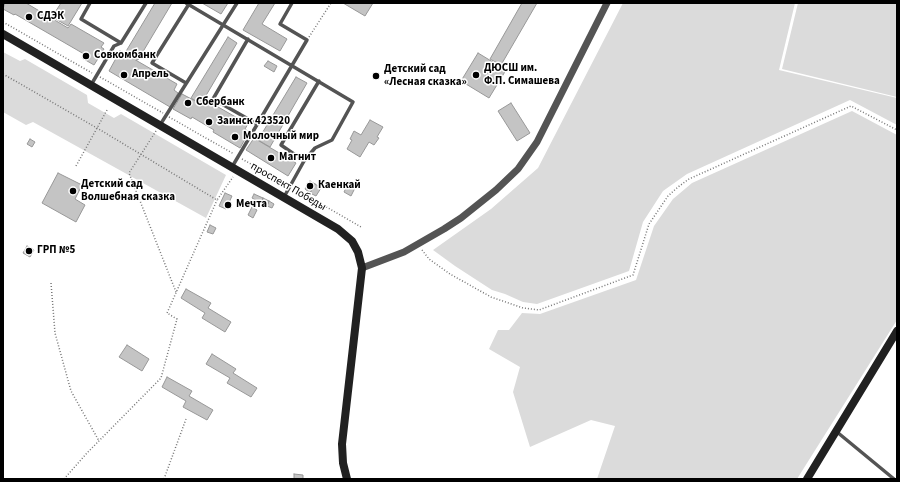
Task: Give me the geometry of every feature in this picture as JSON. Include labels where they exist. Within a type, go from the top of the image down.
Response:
[{"type":"main road","name":"проспект Победы","points":[[3,34],[284,197],[346,235],[352,241],[358,252],[362,268],[342,444],[343,463],[347,479]]},
{"type":"main road","points":[[807,479],[897,331]]},
{"type":"street","points":[[362,268],[418,245],[460,218],[496,190],[518,169],[537,142],[607,3]]},
{"type":"lane","points":[[90,3],[80,19],[121,43]]},
{"type":"lane","points":[[91,85],[114,46],[121,43],[146,3]]},
{"type":"lane","points":[[160,125],[237,3]]},
{"type":"lane","points":[[235,169],[238,157],[307,40],[280,24],[292,3]]},
{"type":"lane","points":[[186,83],[152,64],[188,4],[353,102],[332,140],[315,148],[304,161],[284,197]]},
{"type":"lane","points":[[248,39],[213,99],[257,124]]},
{"type":"lane","points":[[304,161],[281,145],[319,81]]},
{"type":"lane","points":[[836,431],[894,479]]},
{"type":"path","points":[[307,40],[331,3]]},
{"type":"path","points":[[3,22],[361,227]]},
{"type":"path","points":[[3,74],[98,128],[217,200]]},
{"type":"path","points":[[418,245],[430,259],[450,274],[491,298],[523,308],[539,310],[633,275],[648,224],[668,196],[689,179],[851,106],[897,130]]},
{"type":"path","points":[[76,166],[108,110]]},
{"type":"path","points":[[160,125],[129,173],[176,292]]},
{"type":"path","points":[[64,479],[161,378],[177,319],[167,313],[217,200],[235,169],[244,160]]},
{"type":"path","points":[[51,283],[55,334],[71,391],[99,441]]},
{"type":"path","points":[[164,479],[186,420]]},
{"type":"shaded area","points":[[623,3],[795,3],[779,70],[897,98],[897,125],[850,100],[687,174],[663,191],[643,222],[629,271],[537,304],[523,302],[492,290],[433,250],[491,209],[538,168]]},
{"type":"shaded area","points":[[798,3],[897,3],[897,97],[782,69]]},
{"type":"shaded area","points":[[3,52],[20,61],[25,59],[87,95],[88,103],[114,118],[121,114],[226,175],[206,218],[33,122],[26,125],[3,112]]},
{"type":"shaded area","points":[[852,111],[897,135],[897,320],[797,479],[597,479],[615,426],[591,420],[530,447],[513,392],[520,367],[489,349],[498,330],[509,330],[522,313],[540,314],[636,280],[654,226],[673,199],[692,183]]},
{"type":"building","points":[[5,3],[26,3],[68,28],[71,24],[104,43],[101,47],[104,49],[94,65],[82,58],[84,54],[15,14],[14,15],[3,9]]},
{"type":"building","points":[[61,3],[82,3],[68,26],[52,17]]},
{"type":"building","points":[[155,3],[172,3],[138,60],[125,53]]},
{"type":"building","points":[[202,3],[228,3],[221,14]]},
{"type":"building","points":[[259,3],[275,3],[262,24],[287,39],[280,51],[243,30]]},
{"type":"building","points":[[343,3],[373,3],[365,16]]},
{"type":"building","points":[[522,3],[537,3],[501,65],[490,59]]},
{"type":"building","points":[[228,37],[237,43],[201,104],[191,98]]},
{"type":"building","points":[[120,51],[177,84],[174,90],[178,93],[170,107],[109,71]]},
{"type":"building","points":[[478,53],[506,70],[489,98],[461,81]]},
{"type":"building","points":[[268,61],[277,66],[274,72],[264,66]]},
{"type":"building","points":[[296,77],[307,83],[270,147],[258,140]]},
{"type":"building","points":[[182,94],[201,104],[204,99],[248,124],[245,129],[249,132],[240,148],[213,132],[214,130],[192,117],[191,119],[173,109]]},
{"type":"building","points":[[511,103],[530,133],[517,141],[498,111]]},
{"type":"building","points":[[370,120],[383,127],[377,137],[379,138],[374,145],[369,142],[360,157],[347,149],[352,140],[350,139],[354,131],[361,135]]},
{"type":"building","points":[[254,138],[296,163],[288,176],[246,150]]},
{"type":"building","points":[[30,139],[35,142],[32,147],[27,144]]},
{"type":"building","points":[[58,173],[82,185],[75,199],[85,205],[76,222],[42,203]]},
{"type":"building","points":[[310,181],[315,184],[310,193],[305,189]]},
{"type":"building","points":[[315,184],[321,188],[316,196],[310,193]]},
{"type":"building","points":[[348,184],[355,188],[351,196],[344,192]]},
{"type":"building","points":[[225,193],[232,196],[226,209],[219,206]]},
{"type":"building","points":[[254,194],[263,198],[261,203],[252,198]]},
{"type":"building","points":[[263,198],[269,201],[267,206],[261,203]]},
{"type":"building","points":[[269,201],[274,204],[272,208],[267,206]]},
{"type":"building","points":[[252,207],[257,210],[253,218],[248,215]]},
{"type":"building","points":[[210,225],[216,228],[213,234],[207,232]]},
{"type":"building","name":"ГРП №5","points":[[27,246],[34,250],[30,257],[23,253]]},
{"type":"building","points":[[186,289],[211,303],[208,308],[231,322],[225,332],[202,318],[205,313],[181,298]]},
{"type":"building","points":[[127,345],[149,359],[142,371],[119,357]]},
{"type":"building","points":[[212,354],[236,369],[233,373],[257,388],[251,397],[227,383],[230,378],[206,364]]},
{"type":"building","points":[[167,377],[192,391],[189,396],[213,410],[207,420],[183,407],[186,401],[162,387]]},
{"type":"building","points":[[294,474],[303,475],[303,479],[294,479]]},
{"type":"place","name":"СДЭК","points":[[29,17]]},
{"type":"place","name":"Совкомбанк","points":[[86,56]]},
{"type":"place","name":"Апрель","points":[[124,75]]},
{"type":"place","name":"ДЮСШ им. Ф.П. Симашева","points":[[476,75]]},
{"type":"place","name":"Детский сад «Лесная сказка»","points":[[376,76]]},
{"type":"place","name":"Сбербанк","points":[[188,103]]},
{"type":"place","name":"Заинск 423520","points":[[209,122]]},
{"type":"place","name":"Молочный мир","points":[[235,137]]},
{"type":"place","name":"Магнит","points":[[271,158]]},
{"type":"place","name":"Каенкай","points":[[310,186]]},
{"type":"place","name":"Детский сад Волшебная сказка","points":[[73,191]]},
{"type":"place","name":"Мечта","points":[[228,205]]},
{"type":"place","name":"ГРП №5","points":[[29,251]]}]
